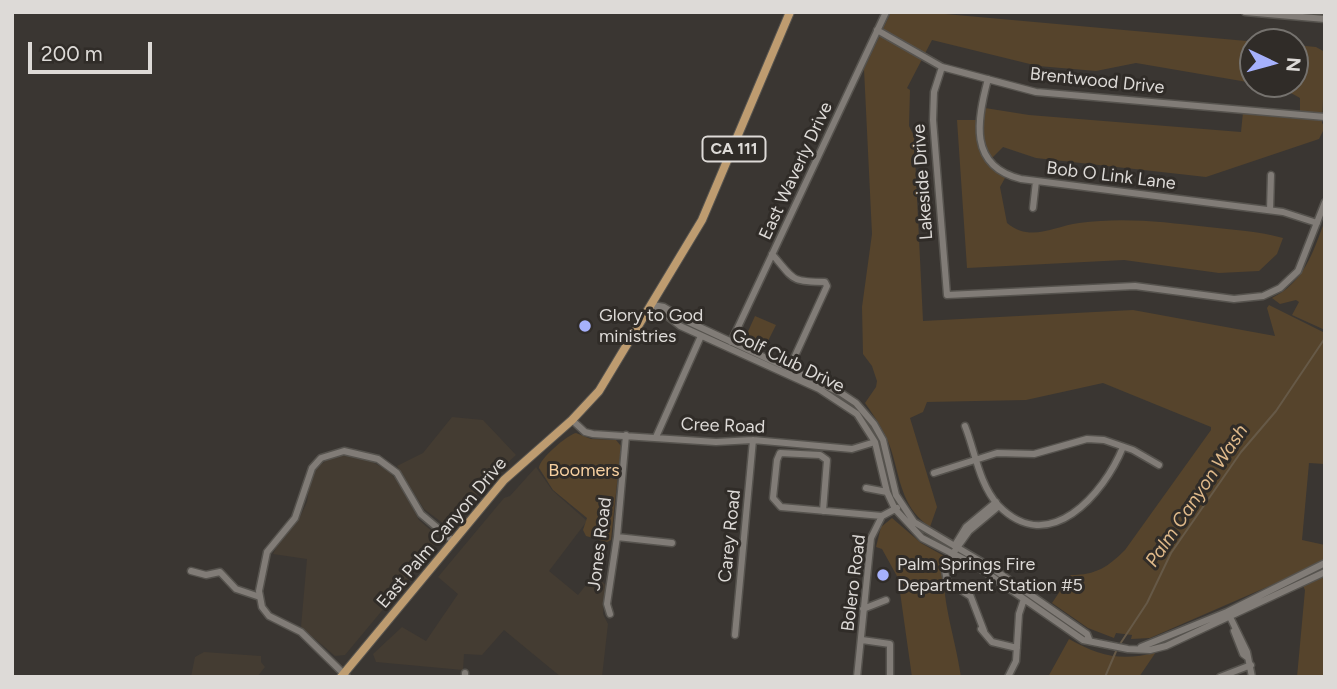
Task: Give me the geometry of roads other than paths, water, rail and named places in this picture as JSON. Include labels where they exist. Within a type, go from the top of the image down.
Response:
[{"type":"main road","name":"East Palm Canyon Drive","points":[[344,676],[505,480],[572,420],[599,391],[653,305],[716,191],[790,12]]},
{"type":"street","name":"East Waverly Drive","points":[[731,342],[886,12]]},
{"type":"street","points":[[1245,12],[1325,19]]},
{"type":"street","name":"Brentwood Drive","points":[[877,30],[942,67],[1036,92],[1325,117]]},
{"type":"street","name":"Lakeside Drive","points":[[942,67],[934,92],[933,120],[947,295],[1135,286],[1242,299],[1263,296],[1280,288],[1298,271],[1317,223]]},
{"type":"street","name":"Bob O Link Lane","points":[[988,79],[979,122],[980,140],[986,157],[1006,174],[1036,181],[1270,211],[1317,223]]},
{"type":"street","points":[[1270,175],[1270,211]]},
{"type":"street","points":[[1033,208],[1036,181]]},
{"type":"street","points":[[1317,223],[1325,202]]},
{"type":"street","points":[[772,254],[789,276],[804,282],[825,282],[827,286],[789,369]]},
{"type":"street","name":"Golf Club Drive","points":[[653,305],[660,313],[701,336],[839,400],[865,423],[876,442],[887,492],[898,507],[923,529],[1083,640],[1089,639],[1128,649],[1141,647],[1150,650],[1166,646],[1325,564]]},
{"type":"street","name":"Golf Club Drive","points":[[653,305],[664,307],[731,342],[841,393],[865,412],[883,440],[898,507]]},
{"type":"street","points":[[656,437],[701,336]]},
{"type":"street","name":"Cree Road","points":[[572,420],[585,432],[716,442],[753,440],[852,449],[876,442]]},
{"type":"street","points":[[965,426],[984,482],[998,504],[1029,522],[1056,522],[1068,517],[1103,486],[1123,447]]},
{"type":"street","name":"Jones Road","points":[[610,614],[607,604],[617,537],[626,435]]},
{"type":"street","points":[[934,473],[997,453],[1046,452],[1087,439],[1104,440],[1143,454],[1159,465]]},
{"type":"street","name":"Carey Road","points":[[734,635],[753,440]]},
{"type":"street","points":[[344,676],[301,632],[269,616],[260,597],[261,569],[275,538],[295,518],[302,503],[306,480],[321,458],[344,451],[378,459],[397,473],[421,514],[453,541]]},
{"type":"street","points":[[823,511],[827,460],[820,455],[780,453],[773,498],[782,507],[823,511],[882,516]]},
{"type":"street","points":[[866,488],[887,492]]},
{"type":"street","points":[[998,504],[960,533],[944,566],[944,576],[970,596],[990,640],[1016,652]]},
{"type":"street","name":"Bolero Road","points":[[857,677],[871,538],[882,516],[898,507]]},
{"type":"street","points":[[617,537],[672,543]]},
{"type":"street","name":"Golf Club Drive","points":[[953,550],[1030,594],[1087,634],[1089,639]]},
{"type":"street","points":[[191,571],[206,575],[220,572],[236,589],[260,597]]},
{"type":"street","name":"Golf Club Drive","points":[[1228,615],[1325,572]]},
{"type":"street","points":[[1006,677],[1016,652],[1016,613],[1024,599]]},
{"type":"street","points":[[863,610],[886,600]]},
{"type":"street","points":[[1228,615],[1251,666],[1252,677]]},
{"type":"street","points":[[862,640],[890,644],[890,677]]},
{"type":"street","points":[[1220,677],[1251,666]]},
{"type":"waterway","name":"Palm Canyon Wash","points":[[1120,644],[1147,603],[1171,553],[1241,452],[1276,411],[1325,338]]},
{"type":"waterway","name":"Palm Canyon Wash","points":[[1105,677],[1117,649]]},
{"type":"place","name":"Glory to God ministries","points":[[585,326]]},
{"type":"place","name":"Palm Springs Fire Department Station #5","points":[[883,575]]},
{"type":"park label","name":"Boomers","points":[[584,471]]}]
